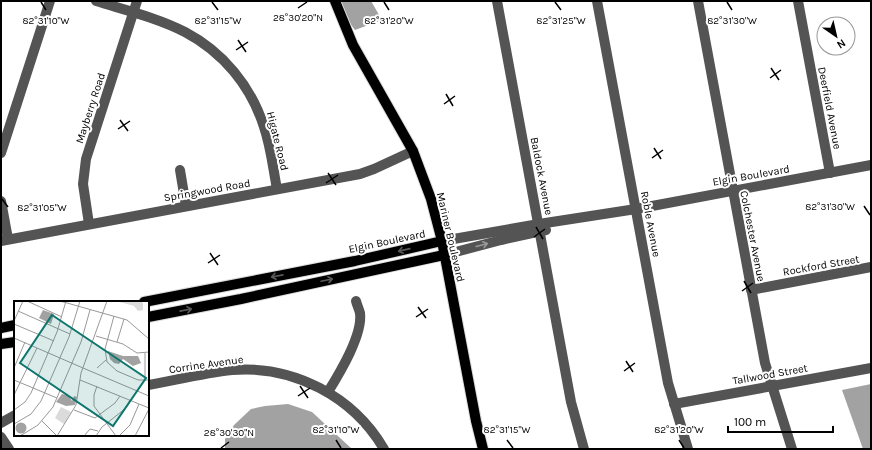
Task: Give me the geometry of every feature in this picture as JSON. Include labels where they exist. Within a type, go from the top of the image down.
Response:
[{"type":"main road","name":"Mariner Boulevard","points":[[335,1],[353,45],[412,151],[432,202],[442,242],[476,421],[483,449]]},
{"type":"main road","name":"Elgin Boulevard","points":[[149,301],[355,261],[442,242]]},
{"type":"main road","name":"Elgin Boulevard","points":[[149,317],[241,299],[444,255]]},
{"type":"main road","points":[[1,328],[14,325]]},
{"type":"main road","points":[[1,344],[14,342]]},
{"type":"street","points":[[1,153],[50,1]]},
{"type":"street","name":"Higate Road","points":[[96,1],[170,25],[197,39],[218,55],[234,72],[248,91],[259,113],[268,143],[277,189]]},
{"type":"street","name":"Mayberry Road","points":[[89,224],[83,184],[86,159],[138,1]]},
{"type":"street","name":"Baldock Avenue","points":[[497,1],[571,402],[584,449]]},
{"type":"street","name":"Roble Avenue","points":[[597,1],[668,383],[688,449]]},
{"type":"street","name":"Colchester Avenue","points":[[698,1],[765,363],[792,449]]},
{"type":"street","name":"Deerfield Avenue","points":[[798,1],[830,173]]},
{"type":"street","name":"Springwood Road","points":[[4,240],[360,174],[412,151]]},
{"type":"street","name":"Elgin Boulevard","points":[[442,242],[540,228],[871,165]]},
{"type":"street","points":[[180,170],[186,206]]},
{"type":"street","points":[[1,201],[4,240]]},
{"type":"street","name":"Elgin Boulevard","points":[[444,255],[540,228]]},
{"type":"street","name":"Rockford Street","points":[[751,290],[871,268]]},
{"type":"street","points":[[328,392],[349,357],[355,341],[360,314],[356,301]]},
{"type":"street","name":"Tallwood Street","points":[[674,404],[871,368]]},
{"type":"street","name":"Corrine Avenue","points":[[149,385],[217,372],[249,370],[266,371],[288,376],[328,392],[345,404],[369,428],[384,449]]},
{"type":"street","points":[[1,422],[14,416]]},
{"type":"street","points":[[1,437],[9,449]]},
{"type":"shaded area","points":[[340,1],[371,1],[382,20],[355,30],[344,15]]},
{"type":"shaded area","points":[[871,384],[871,449],[863,449],[842,390]]},
{"type":"shaded area","points":[[288,404],[312,412],[352,449],[225,449],[225,439],[234,425],[251,409]]}]
